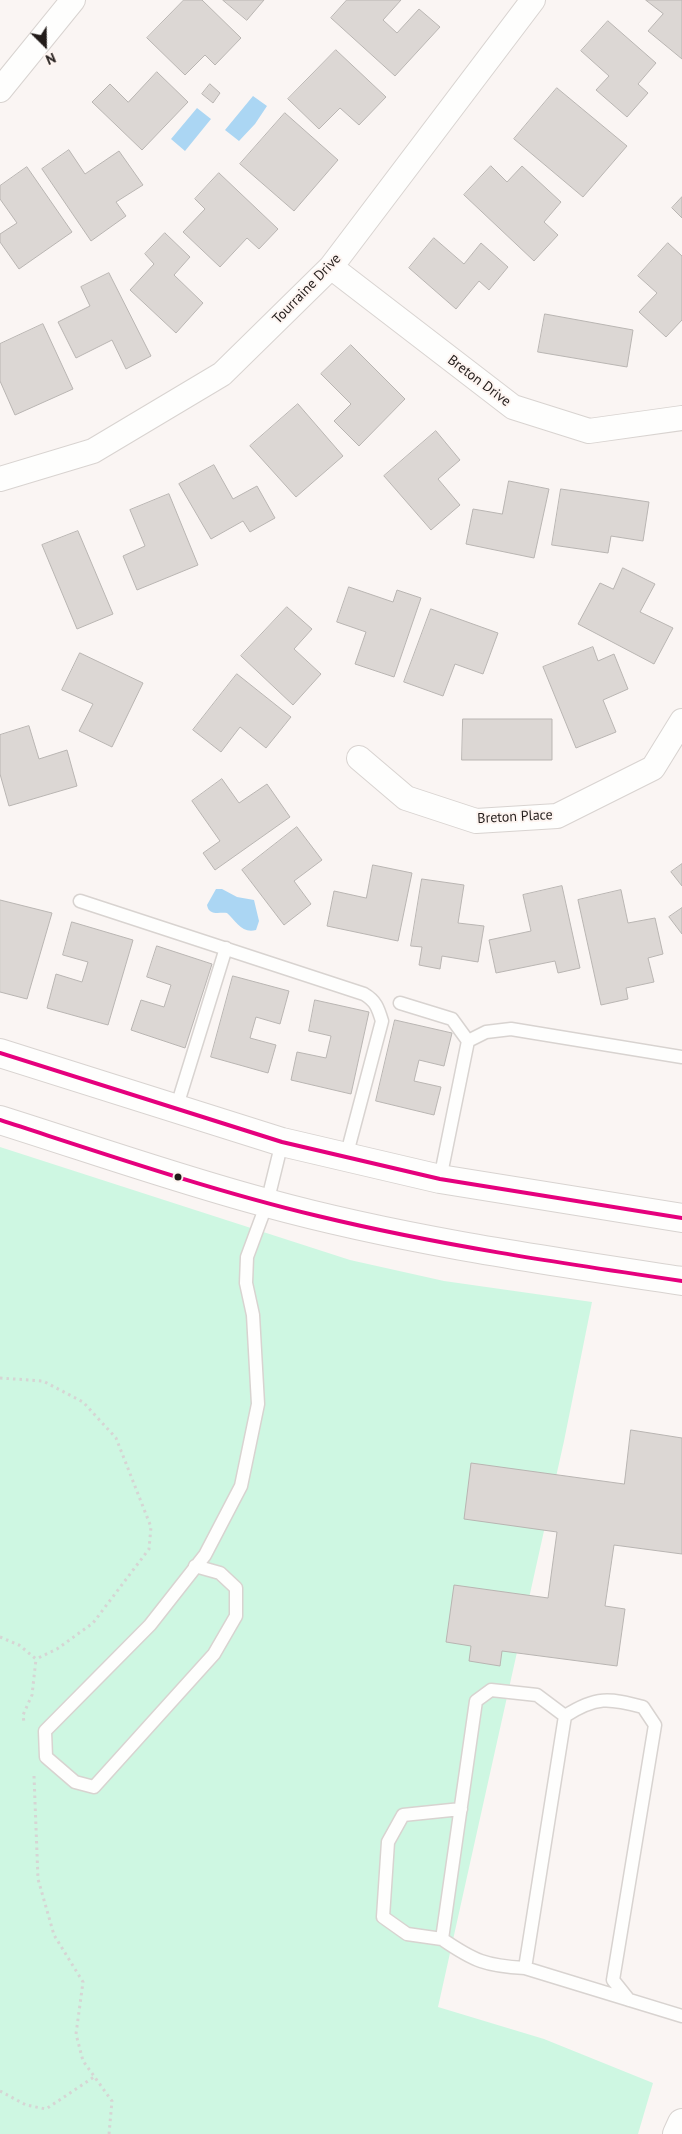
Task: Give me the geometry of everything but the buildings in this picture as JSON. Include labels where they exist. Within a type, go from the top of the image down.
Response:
[{"type":"main road","points":[[0,1053],[282,1142],[440,1179],[682,1218]]},
{"type":"main road","points":[[0,1120],[267,1203],[388,1231],[548,1260],[682,1281]]},
{"type":"main road","points":[[677,2134],[682,2123]]},
{"type":"street","points":[[0,90],[74,0]]},
{"type":"street","name":"Tourraine Drive","points":[[0,479],[93,451],[222,374],[331,267],[533,0]]},
{"type":"street","name":"Breton Drive","points":[[331,267],[512,407],[589,431],[682,419]]},
{"type":"street","name":"Breton Place","points":[[359,758],[406,798],[476,821],[557,816],[653,768],[682,721]]},
{"type":"lane","points":[[80,901],[364,994],[373,999],[378,1006],[382,1021],[346,1157]]},
{"type":"lane","points":[[176,1109],[226,948]]},
{"type":"lane","points":[[400,1003],[452,1019],[468,1041],[440,1179]]},
{"type":"lane","points":[[468,1041],[486,1032],[511,1029],[682,1057]]},
{"type":"lane","points":[[195,1566],[220,1573],[236,1588],[236,1616],[214,1654],[94,1787],[75,1782],[46,1757],[45,1731],[150,1625],[195,1566],[205,1555],[241,1486],[258,1404],[253,1315],[246,1283],[247,1257],[267,1203],[282,1142]]},
{"type":"lane","points":[[442,1939],[476,1701],[491,1690],[537,1695],[565,1716]]},
{"type":"lane","points":[[565,1716],[585,1704],[615,1700],[644,1707],[655,1725],[613,1980],[629,2000]]},
{"type":"lane","points":[[525,1968],[565,1716]]},
{"type":"lane","points":[[461,1809],[403,1816],[388,1842],[382,1917],[407,1934],[442,1939],[467,1957],[493,1966],[525,1968],[682,2016]]},
{"type":"path","points":[[0,1378],[43,1381],[84,1402],[116,1438],[151,1527],[149,1549],[93,1623],[57,1649],[36,1659]]},
{"type":"path","points":[[0,1637],[19,1645],[36,1659]]},
{"type":"path","points":[[24,1724],[23,1715],[32,1695],[36,1659]]},
{"type":"path","points":[[33,1771],[38,1879],[54,1934],[83,1982],[76,2034],[83,2061],[112,2101],[109,2134]]},
{"type":"path","points":[[0,2091],[26,2104],[46,2109],[94,2077]]},
{"type":"green space","points":[[0,1147],[350,1260],[444,1281],[592,1302],[564,1441],[438,2007],[544,2039],[653,2083],[638,2134],[0,2134]]},
{"type":"water","points":[[253,96],[267,106],[255,124],[239,141],[225,130]]},
{"type":"water","points":[[197,108],[211,119],[185,151],[171,139]]},
{"type":"water","points":[[216,889],[222,889],[237,897],[254,900],[259,921],[256,930],[251,931],[243,928],[227,913],[214,913],[210,911],[207,905]]},
{"type":"transit line","points":[[0,1053],[282,1142],[440,1179],[682,1218]]},
{"type":"transit line","points":[[0,1120],[198,1183],[318,1216],[454,1245],[682,1281]]}]
